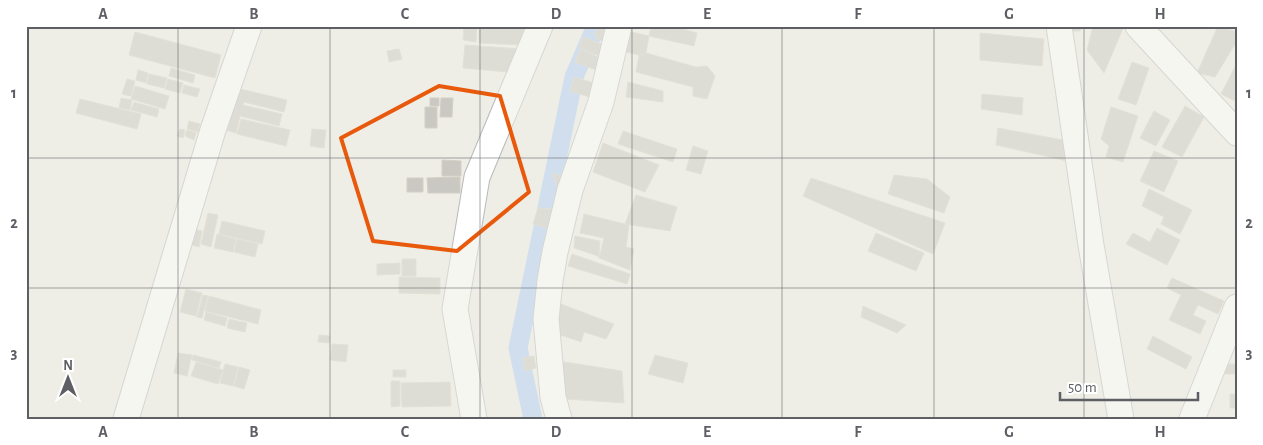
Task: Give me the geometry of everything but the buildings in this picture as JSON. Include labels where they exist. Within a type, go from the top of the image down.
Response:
[{"type":"street","points":[[126,419],[213,130],[249,26]]},
{"type":"street","points":[[474,419],[455,309],[456,300],[477,178],[540,26]]},
{"type":"street","points":[[559,419],[554,397],[546,319],[550,281],[570,190],[601,102],[619,26]]},
{"type":"street","points":[[1059,26],[1091,245],[1121,419]]},
{"type":"street","points":[[1138,26],[1237,133]]},
{"type":"street","points":[[1192,419],[1237,308]]},
{"type":"highlighted area","points":[[439,86],[500,96],[529,192],[457,251],[373,241],[341,138]]},
{"type":"waterway","points":[[533,419],[518,348],[574,77],[596,26]]}]
